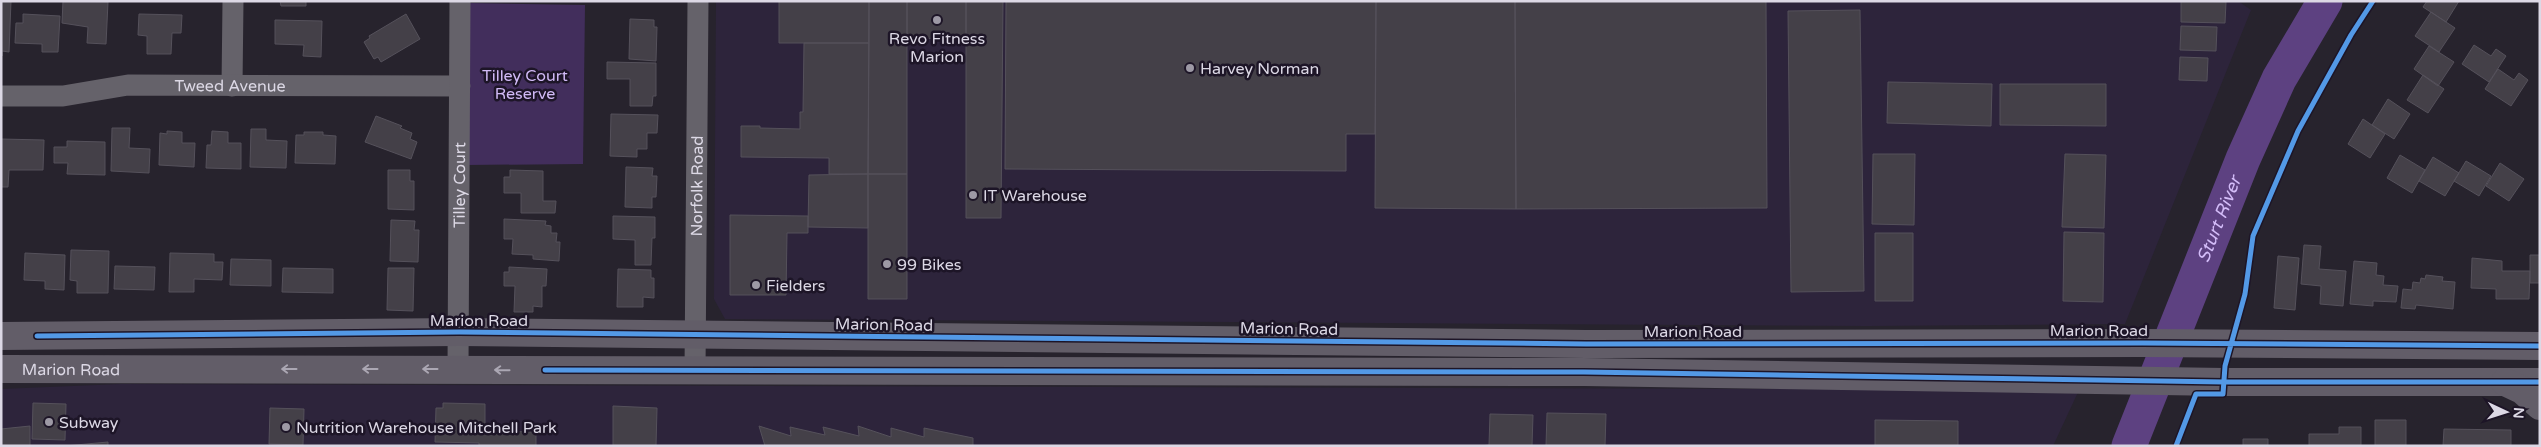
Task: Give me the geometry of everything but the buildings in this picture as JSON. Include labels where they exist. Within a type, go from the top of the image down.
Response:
[{"type":"main road","name":"Marion Road","points":[[1,336],[127,337],[459,332],[1577,344],[2142,343],[2540,346]]},
{"type":"main road","points":[[127,337],[195,369]]},
{"type":"main road","name":"Marion Road","points":[[1,369],[1584,372],[2224,382],[2540,382]]},
{"type":"main road","points":[[2505,382],[2522,390],[2540,406]]},
{"type":"street","points":[[232,86],[233,1]]},
{"type":"street","name":"Tilley Court","points":[[458,369],[460,1]]},
{"type":"street","name":"Norfolk Road","points":[[695,371],[698,1]]},
{"type":"street","name":"Tweed Avenue","points":[[1,96],[63,96],[128,85],[460,86]]},
{"type":"shaded area","points":[[716,1],[2238,1],[2251,10],[2125,324],[1867,326],[725,319],[714,299]]},
{"type":"shaded area","points":[[121,384],[2079,390],[2053,446],[1,446],[1,389]]},
{"type":"green space","name":"Tilley Court Reserve","points":[[467,3],[585,5],[583,164],[466,165]]},
{"type":"waterway","name":"Sturt River","points":[[2129,446],[2243,159],[2279,79],[2325,1]]},
{"type":"cycle path","points":[[2176,446],[2196,394],[2223,394],[2225,366],[2245,294],[2253,236],[2298,131],[2351,35],[2373,1]]},
{"type":"cycle path","points":[[37,336],[459,332],[1586,344],[2142,343],[2540,346]]},
{"type":"cycle path","points":[[545,370],[1584,372],[2224,382],[2540,382]]},
{"type":"place","name":"Revo Fitness Marion","points":[[937,20]]},
{"type":"place","name":"Harvey Norman","points":[[1190,68]]},
{"type":"place","name":"IT Warehouse","points":[[973,195]]},
{"type":"place","name":"99 Bikes","points":[[887,264]]},
{"type":"place","name":"Fielders","points":[[756,285]]},
{"type":"place","name":"Subway","points":[[49,422]]},
{"type":"place","name":"Nutrition Warehouse Mitchell Park","points":[[286,427]]}]
